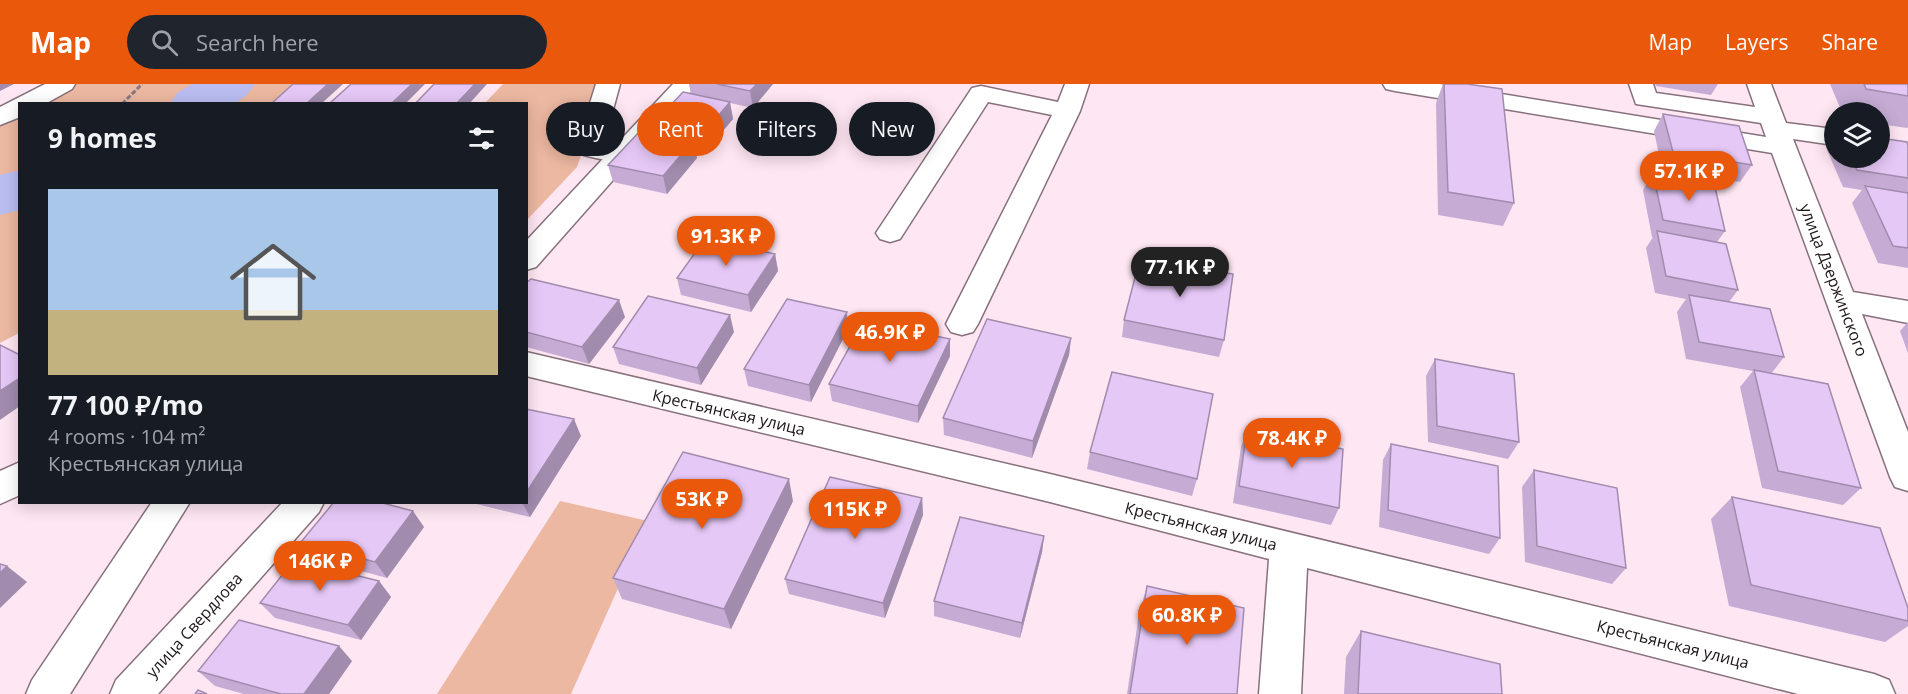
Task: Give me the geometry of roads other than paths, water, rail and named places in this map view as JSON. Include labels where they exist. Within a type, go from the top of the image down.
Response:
[{"type":"street","points":[[30,102],[63,84]]},
{"type":"street","points":[[603,102],[608,84]]},
{"type":"street","points":[[625,151],[686,84]]},
{"type":"street","points":[[962,324],[1067,111],[1077,84]]},
{"type":"street","points":[[1395,84],[1824,136]]},
{"type":"street","points":[[1641,84],[1645,99],[1777,131]]},
{"type":"street","name":"улица Дзержинского","points":[[1760,84],[1908,477]]},
{"type":"street","points":[[890,233],[981,93],[1067,111]]},
{"type":"street","points":[[0,117],[18,108]]},
{"type":"street","points":[[528,258],[620,156]]},
{"type":"street","points":[[1841,300],[1908,312]]},
{"type":"street","name":"Крестьянская улица","points":[[528,364],[1289,548],[1874,694]]},
{"type":"street","points":[[0,490],[18,477]]},
{"type":"street","points":[[47,694],[171,504]]},
{"type":"street","name":"улица Свердлова","points":[[131,694],[304,504]]},
{"type":"street","points":[[1280,694],[1289,548]]},
{"type":"waterway","points":[[199,102],[229,84]]},
{"type":"waterway","points":[[0,197],[18,189]]}]
